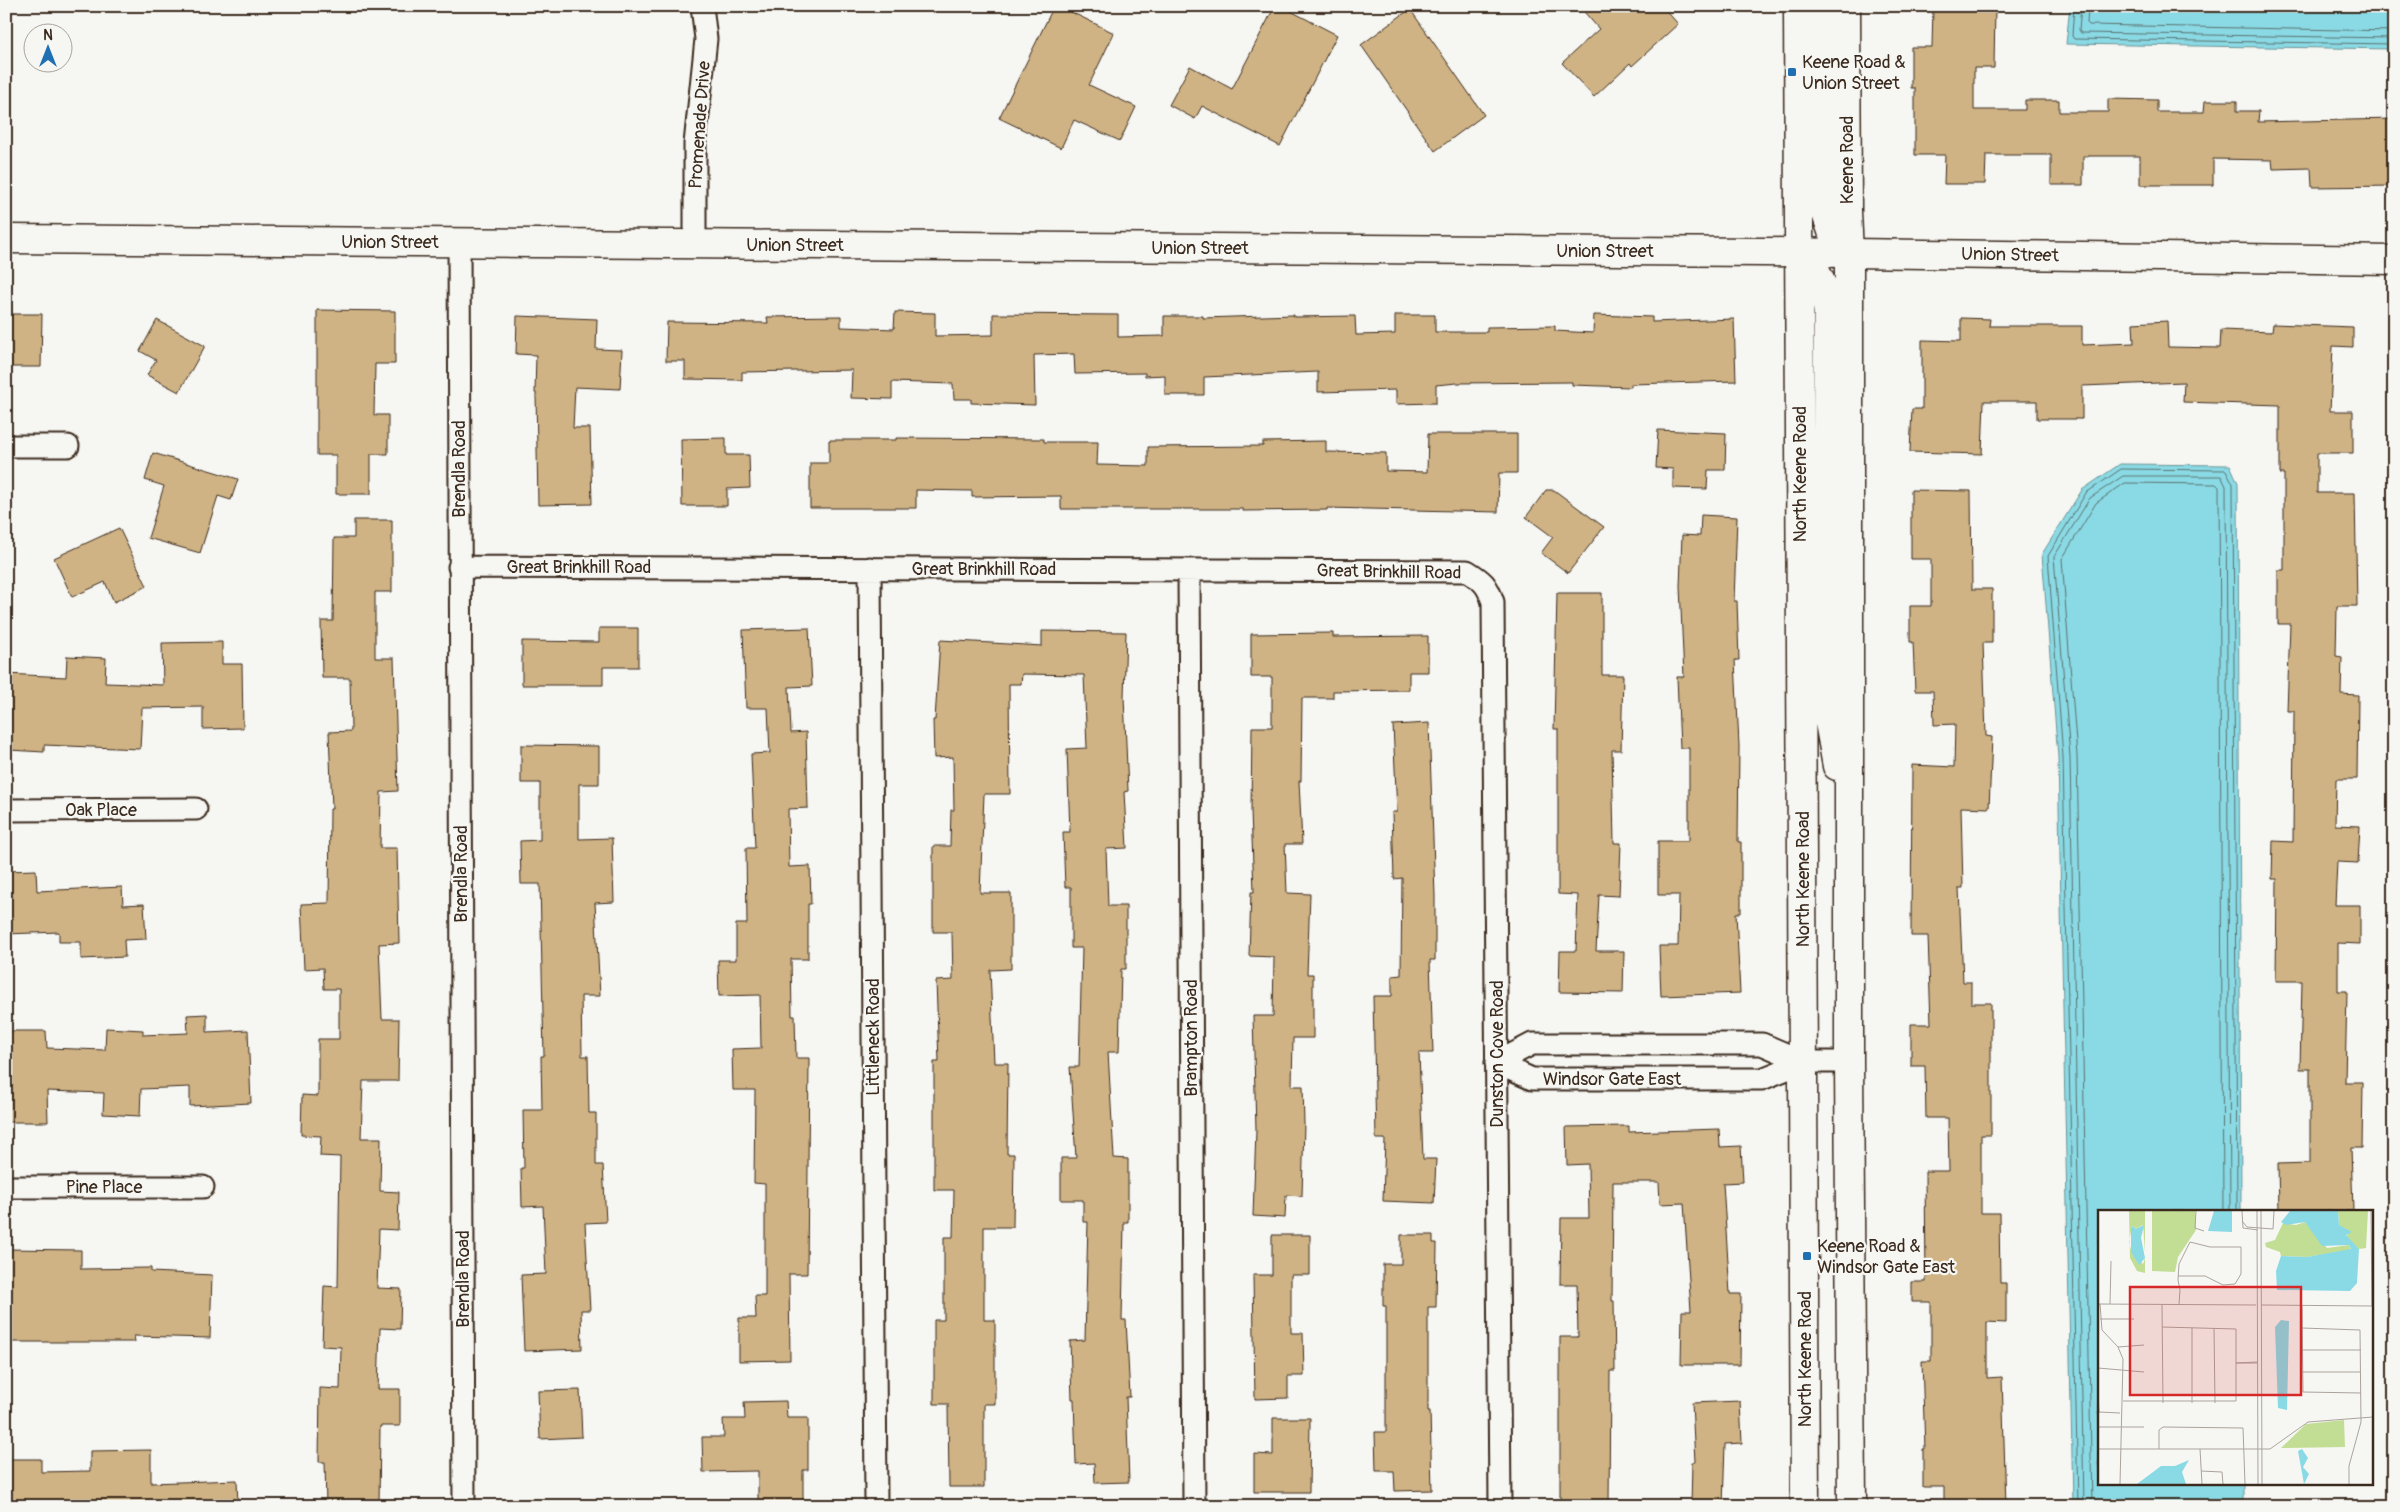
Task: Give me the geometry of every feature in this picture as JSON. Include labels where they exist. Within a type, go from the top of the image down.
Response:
[{"type":"main road","points":[[1798,6],[1799,252],[1816,270],[1825,292],[1828,311],[1828,716],[1849,830]]},
{"type":"main road","points":[[1818,6],[1820,195],[1833,234],[1849,253],[1849,1062],[1852,1506]]},
{"type":"main road","name":"Keene Road","points":[[1846,6],[1847,212],[1849,253]]},
{"type":"main road","name":"Union Street","points":[[6,239],[1799,252],[2394,260]]},
{"type":"main road","name":"North Keene Road","points":[[1799,252],[1805,1506]]},
{"type":"street","name":"Promenade Drive","points":[[695,244],[695,144],[706,38],[702,6]]},
{"type":"street","name":"Brendla Road","points":[[459,242],[464,1506]]},
{"type":"street","points":[[6,446],[68,446]]},
{"type":"street","name":"Great Brinkhill Road","points":[[459,567],[1467,571],[1488,587],[1493,602]]},
{"type":"street","name":"Littleneck Road","points":[[870,568],[876,1506]]},
{"type":"street","name":"Brampton Road","points":[[1189,570],[1194,1506]]},
{"type":"street","name":"Dunston Cove Road","points":[[1493,602],[1500,1506]]},
{"type":"street","name":"Oak Place","points":[[6,810],[196,809]]},
{"type":"street","name":"Windsor Gate East","points":[[1496,1063],[1532,1044],[1762,1044],[1804,1062]]},
{"type":"street","name":"Windsor Gate East","points":[[1496,1063],[1532,1079],[1762,1079],[1804,1062],[1849,1062]]},
{"type":"street","name":"Pine Place","points":[[6,1187],[202,1187]]},
{"type":"water","points":[[2070,6],[2394,6],[2394,49],[2066,44]]},
{"type":"water","points":[[2120,464],[2230,465],[2238,483],[2241,1210],[2098,1210],[2098,1484],[2243,1484],[2243,1506],[2073,1506],[2058,757],[2042,554],[2082,490]]},
{"type":"building","points":[[1054,6],[1059,6],[1114,33],[1089,85],[1136,107],[1120,141],[1074,120],[1061,148],[999,118]]},
{"type":"building","points":[[1275,6],[1281,6],[1337,35],[1280,146],[1202,106],[1195,119],[1169,105],[1190,66],[1232,89]]},
{"type":"building","points":[[1579,6],[1662,6],[1678,24],[1632,66],[1630,63],[1594,97],[1562,63],[1599,29]]},
{"type":"building","points":[[1933,7],[1995,7],[1994,68],[1974,68],[1974,110],[2025,110],[2025,100],[2059,100],[2059,112],[2108,112],[2108,99],[2157,100],[2157,112],[2204,112],[2205,101],[2237,101],[2237,111],[2259,111],[2258,122],[2394,119],[2394,186],[2312,187],[2311,168],[2273,169],[2272,160],[2213,159],[2213,185],[2140,185],[2140,156],[2083,156],[2083,185],[2051,185],[2051,155],[1986,155],[1985,184],[1944,184],[1945,155],[1915,155],[1915,88],[1911,88],[1911,47],[1932,47]]},
{"type":"building","points":[[1410,9],[1484,115],[1435,151],[1361,45]]},
{"type":"building","points":[[317,310],[395,311],[395,364],[375,364],[374,415],[388,415],[388,454],[371,454],[371,494],[336,494],[336,455],[317,455]]},
{"type":"building","points":[[895,312],[935,313],[935,336],[993,335],[993,314],[1118,315],[1118,337],[1164,336],[1164,316],[1203,316],[1203,318],[1294,315],[1294,317],[1355,316],[1356,335],[1395,334],[1395,315],[1435,315],[1435,332],[1487,332],[1487,327],[1555,326],[1555,331],[1593,333],[1594,315],[1652,317],[1652,322],[1734,319],[1736,381],[1631,384],[1631,387],[1572,385],[1572,382],[1457,383],[1436,385],[1436,403],[1396,404],[1396,390],[1318,392],[1318,372],[1204,377],[1204,395],[1165,395],[1165,375],[1145,376],[1145,373],[1075,374],[1074,354],[1034,355],[1035,405],[971,403],[971,399],[954,399],[953,384],[892,382],[892,399],[851,398],[852,370],[742,372],[742,380],[685,379],[685,361],[666,361],[667,322],[768,323],[767,317],[841,316],[841,327],[894,329]]},
{"type":"building","points":[[6,314],[42,314],[41,367],[6,367]]},
{"type":"building","points":[[517,316],[597,319],[596,349],[622,350],[620,389],[575,387],[573,428],[590,428],[592,504],[538,505],[535,393],[536,355],[516,354]]},
{"type":"building","points":[[1961,318],[1990,319],[1989,326],[2082,326],[2082,345],[2134,343],[2133,323],[2167,321],[2168,347],[2220,348],[2221,330],[2272,332],[2273,324],[2353,327],[2353,347],[2333,346],[2330,411],[2353,411],[2353,453],[2317,453],[2317,493],[2355,493],[2357,606],[2337,606],[2336,656],[2342,657],[2341,694],[2358,695],[2357,779],[2336,779],[2335,825],[2360,826],[2358,863],[2337,862],[2335,905],[2360,905],[2360,944],[2338,943],[2338,991],[2347,991],[2345,1082],[2363,1082],[2362,1148],[2351,1148],[2353,1210],[2279,1210],[2278,1164],[2310,1163],[2310,1069],[2300,1069],[2302,981],[2276,981],[2277,879],[2272,879],[2273,841],[2293,842],[2294,711],[2287,711],[2290,624],[2278,624],[2278,570],[2284,570],[2284,474],[2280,474],[2280,405],[2183,402],[2184,382],[2082,386],[2082,419],[2037,419],[2037,401],[1984,401],[1982,454],[1910,452],[1912,409],[1922,409],[1922,340],[1961,341]]},
{"type":"building","points":[[157,320],[205,346],[179,392],[147,375],[156,360],[140,351]]},
{"type":"building","points":[[1658,430],[1726,433],[1725,470],[1708,470],[1707,489],[1673,488],[1673,469],[1656,468]]},
{"type":"building","points":[[1428,434],[1517,434],[1517,473],[1499,473],[1498,512],[1327,508],[1327,510],[1243,511],[1243,509],[1061,509],[1061,496],[972,497],[972,491],[916,490],[916,508],[810,508],[810,463],[829,463],[829,440],[896,440],[896,438],[1044,439],[1044,442],[1098,442],[1097,465],[1148,466],[1148,447],[1263,446],[1263,442],[1326,441],[1326,452],[1386,453],[1386,471],[1427,472]]},
{"type":"building","points":[[726,438],[726,455],[749,455],[750,488],[727,489],[727,506],[682,506],[681,439]]},
{"type":"building","points":[[153,453],[238,479],[231,500],[218,496],[200,553],[148,538],[164,486],[145,480]]},
{"type":"building","points":[[1546,490],[1554,490],[1604,527],[1568,573],[1541,553],[1553,537],[1526,517]]},
{"type":"building","points":[[1911,490],[1971,491],[1972,589],[1992,589],[1992,643],[1983,643],[1986,736],[1992,737],[1989,808],[1961,807],[1963,888],[1959,888],[1963,982],[1971,982],[1971,1003],[1991,1003],[1991,1135],[1981,1135],[1981,1213],[1999,1213],[2000,1283],[2006,1283],[2006,1323],[1987,1322],[1987,1378],[2002,1377],[2006,1506],[1944,1506],[1944,1487],[1923,1487],[1923,1449],[1925,1449],[1922,1361],[1931,1361],[1931,1302],[1912,1302],[1912,1282],[1926,1282],[1925,1171],[1949,1171],[1948,1118],[1926,1118],[1925,1066],[1911,1066],[1911,1024],[1931,1024],[1928,936],[1911,936],[1912,765],[1954,767],[1955,724],[1934,725],[1933,691],[1915,691],[1913,642],[1910,642],[1910,606],[1931,606],[1931,559],[1911,559]]},
{"type":"building","points":[[1701,515],[1737,517],[1734,601],[1737,601],[1739,660],[1735,660],[1739,746],[1738,842],[1741,842],[1741,913],[1736,913],[1740,993],[1661,996],[1659,946],[1678,946],[1679,895],[1658,895],[1658,841],[1689,841],[1689,748],[1680,748],[1677,677],[1684,677],[1680,586],[1682,535],[1700,536]]},
{"type":"building","points":[[354,520],[392,520],[392,592],[375,592],[375,658],[394,658],[398,791],[381,792],[380,848],[397,848],[399,943],[379,944],[382,1019],[399,1019],[398,1081],[363,1081],[361,1138],[381,1138],[380,1191],[399,1192],[398,1230],[379,1229],[377,1288],[401,1289],[400,1329],[380,1328],[378,1389],[400,1389],[400,1426],[380,1426],[379,1506],[326,1506],[325,1462],[319,1462],[320,1388],[340,1389],[341,1347],[322,1346],[324,1286],[338,1287],[340,1157],[320,1156],[321,1136],[301,1135],[302,1095],[318,1096],[318,1039],[339,1039],[339,989],[324,989],[323,968],[304,969],[301,904],[329,903],[330,809],[332,809],[329,732],[351,731],[350,678],[322,678],[321,621],[333,621],[334,538],[354,538]]},
{"type":"building","points":[[119,528],[147,586],[114,602],[105,582],[72,597],[54,558]]},
{"type":"building","points":[[1557,593],[1602,593],[1602,675],[1623,675],[1621,750],[1612,750],[1614,843],[1621,843],[1619,896],[1599,895],[1596,951],[1624,951],[1623,993],[1559,992],[1560,951],[1576,951],[1578,895],[1558,894],[1558,729],[1554,729]]},
{"type":"building","points":[[599,628],[638,628],[638,667],[603,667],[603,685],[522,685],[522,641],[599,642]]},
{"type":"building","points":[[809,628],[812,686],[789,687],[791,733],[806,732],[808,808],[788,809],[789,867],[810,866],[811,904],[808,904],[808,959],[791,959],[792,1016],[795,1016],[796,1058],[809,1058],[807,1274],[789,1274],[790,1360],[739,1361],[739,1318],[756,1318],[755,1296],[765,1296],[765,1184],[754,1183],[755,1090],[733,1090],[732,1049],[761,1048],[760,995],[719,996],[718,960],[736,960],[736,924],[747,924],[746,848],[755,848],[751,754],[770,753],[768,708],[746,708],[743,630]]},
{"type":"building","points":[[1042,631],[1126,632],[1124,697],[1128,791],[1124,792],[1127,848],[1106,849],[1108,906],[1126,906],[1126,969],[1121,969],[1119,1052],[1108,1052],[1114,1158],[1128,1159],[1128,1222],[1124,1222],[1122,1320],[1126,1320],[1130,1397],[1126,1397],[1129,1482],[1095,1483],[1094,1463],[1076,1464],[1074,1399],[1072,1399],[1070,1341],[1085,1340],[1088,1222],[1083,1222],[1083,1200],[1061,1200],[1061,1158],[1076,1158],[1070,1067],[1079,1067],[1082,948],[1071,948],[1071,887],[1065,887],[1063,832],[1070,832],[1067,749],[1087,748],[1084,675],[1022,674],[1021,684],[1009,684],[1010,794],[984,794],[980,893],[1011,893],[1011,969],[990,970],[994,1063],[1008,1063],[1007,1154],[1014,1154],[1013,1227],[984,1227],[984,1320],[995,1320],[995,1404],[984,1404],[984,1487],[949,1487],[948,1404],[934,1404],[934,1320],[944,1320],[944,1237],[953,1237],[954,1190],[934,1190],[934,1062],[939,1062],[936,981],[953,980],[952,932],[933,932],[933,846],[950,846],[951,810],[954,810],[953,757],[934,758],[933,720],[935,720],[940,640],[1042,646]]},
{"type":"building","points":[[1333,633],[1333,637],[1428,636],[1428,672],[1409,672],[1409,690],[1333,691],[1333,698],[1302,698],[1301,781],[1299,781],[1302,844],[1285,844],[1287,893],[1310,894],[1307,974],[1313,974],[1313,1038],[1293,1038],[1292,1086],[1303,1086],[1302,1196],[1286,1195],[1285,1218],[1253,1216],[1256,1130],[1253,1016],[1273,1016],[1274,957],[1249,956],[1251,892],[1254,892],[1251,811],[1252,727],[1272,727],[1272,677],[1251,677],[1251,634]]},
{"type":"building","points":[[222,642],[222,664],[242,664],[243,728],[203,729],[203,707],[142,708],[140,749],[44,745],[44,752],[9,750],[11,711],[6,711],[6,674],[66,677],[67,656],[106,658],[105,683],[163,685],[162,643]]},
{"type":"building","points":[[1429,723],[1435,896],[1435,960],[1430,960],[1433,1053],[1419,1053],[1423,1159],[1436,1159],[1434,1203],[1383,1201],[1385,1139],[1376,1139],[1373,996],[1392,996],[1392,976],[1401,975],[1402,878],[1394,879],[1392,812],[1397,812],[1393,725]]},
{"type":"building","points":[[521,745],[599,746],[599,784],[579,784],[579,839],[612,838],[614,902],[595,903],[600,996],[581,996],[582,1056],[588,1056],[589,1113],[596,1113],[596,1165],[603,1165],[606,1222],[585,1223],[590,1310],[581,1310],[582,1349],[524,1351],[521,1275],[546,1274],[543,1206],[522,1207],[521,1168],[524,1168],[523,1110],[542,1110],[541,1056],[544,1056],[540,884],[521,884],[520,841],[540,840],[540,783],[521,783]]},
{"type":"building","points":[[36,870],[37,891],[122,887],[123,905],[144,904],[146,939],[124,940],[125,957],[81,959],[81,942],[59,942],[59,932],[6,934],[6,871]]},
{"type":"building","points":[[207,1014],[207,1032],[248,1030],[251,1103],[190,1106],[190,1087],[141,1089],[140,1116],[103,1114],[104,1093],[47,1091],[48,1122],[7,1122],[6,1031],[46,1031],[47,1048],[105,1050],[106,1028],[143,1030],[143,1035],[188,1033],[187,1015]]},
{"type":"building","points":[[1629,1126],[1629,1132],[1719,1129],[1720,1147],[1741,1146],[1743,1182],[1723,1183],[1730,1294],[1741,1294],[1740,1365],[1681,1365],[1682,1311],[1691,1311],[1684,1203],[1660,1204],[1659,1182],[1613,1182],[1612,1301],[1614,1301],[1615,1371],[1610,1371],[1609,1506],[1560,1506],[1560,1337],[1578,1337],[1577,1284],[1560,1284],[1561,1218],[1589,1218],[1588,1164],[1567,1165],[1566,1127]]},
{"type":"building","points":[[1272,1235],[1310,1235],[1310,1275],[1291,1275],[1291,1333],[1303,1333],[1304,1376],[1288,1376],[1288,1398],[1255,1399],[1253,1275],[1272,1275]]},
{"type":"building","points":[[1401,1235],[1433,1235],[1433,1243],[1437,1243],[1436,1307],[1428,1307],[1428,1411],[1430,1411],[1432,1490],[1395,1491],[1394,1471],[1376,1471],[1375,1432],[1386,1432],[1386,1306],[1383,1306],[1383,1264],[1401,1264]]},
{"type":"building","points":[[6,1249],[81,1250],[81,1269],[151,1268],[151,1272],[212,1275],[210,1338],[134,1336],[135,1342],[6,1342]]},
{"type":"building","points":[[580,1390],[582,1437],[540,1439],[538,1391]]},
{"type":"building","points":[[786,1401],[787,1418],[808,1418],[808,1470],[803,1470],[803,1506],[758,1506],[758,1471],[703,1472],[702,1437],[724,1437],[723,1419],[745,1419],[744,1402]]},
{"type":"building","points":[[1740,1401],[1742,1443],[1725,1444],[1723,1506],[1691,1505],[1692,1462],[1695,1462],[1692,1403]]},
{"type":"building","points":[[1273,1418],[1310,1418],[1309,1492],[1254,1492],[1254,1454],[1273,1455]]},
{"type":"building","points":[[151,1450],[151,1483],[237,1480],[238,1506],[6,1506],[6,1459],[41,1459],[41,1472],[90,1471],[90,1451]]},
{"type":"place","name":"Keene Road & Union Street","points":[[1792,72]]},
{"type":"place","name":"Keene Road & Windsor Gate East","points":[[1807,1256]]}]
